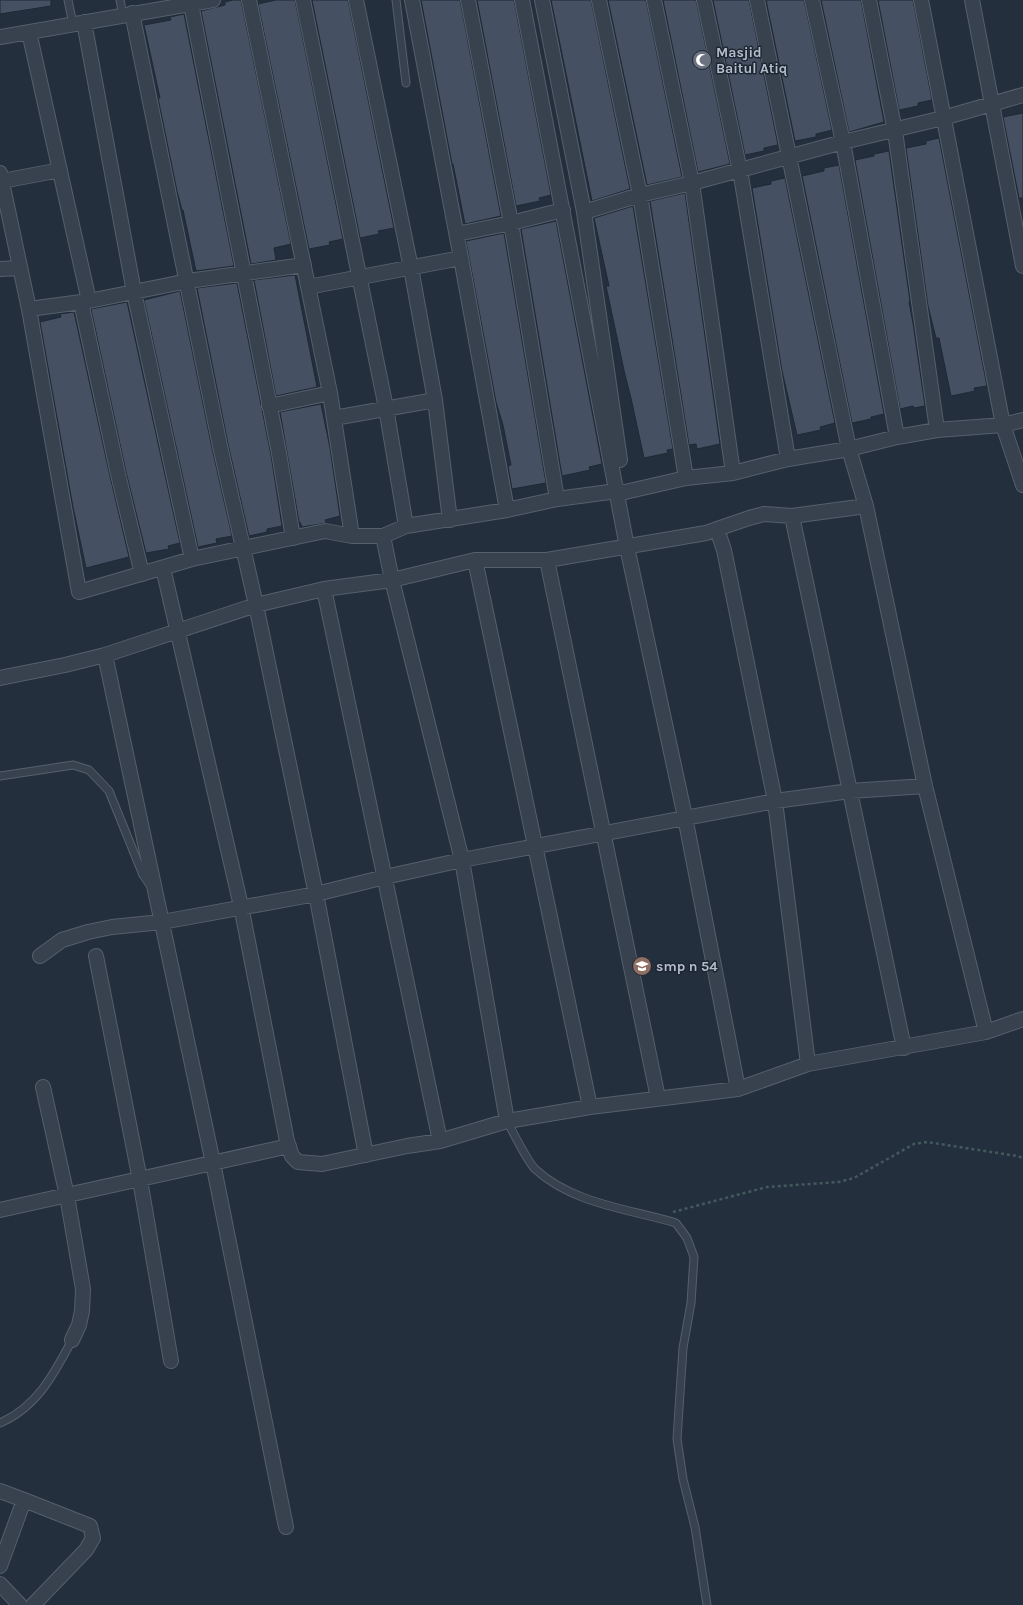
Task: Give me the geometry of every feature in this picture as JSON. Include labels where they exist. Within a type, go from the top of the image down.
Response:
[{"type":"street","points":[[0,37],[213,0]]},
{"type":"street","points":[[249,0],[330,393],[352,536]]},
{"type":"street","points":[[303,0],[386,408],[406,526]]},
{"type":"street","points":[[356,0],[411,268],[435,400],[450,520]]},
{"type":"street","points":[[412,0],[457,234],[507,510]]},
{"type":"street","points":[[468,0],[511,223],[557,499]]},
{"type":"street","points":[[522,0],[563,210],[621,492]]},
{"type":"street","points":[[542,0],[584,212],[627,547],[685,818],[738,1088]]},
{"type":"street","points":[[599,0],[640,195],[686,478]]},
{"type":"street","points":[[654,0],[692,183],[733,473]]},
{"type":"street","points":[[704,0],[739,169],[788,459]]},
{"type":"street","points":[[757,0],[849,449],[866,506],[925,786],[986,1032]]},
{"type":"street","points":[[812,0],[842,142],[897,437]]},
{"type":"street","points":[[869,0],[895,131],[937,430]]},
{"type":"street","points":[[921,0],[1003,426],[1023,485]]},
{"type":"street","points":[[972,0],[1021,248],[1023,266]]},
{"type":"street","points":[[191,4],[279,453],[293,538]]},
{"type":"street","points":[[127,14],[188,281],[220,446],[242,548],[256,604],[316,894],[366,1155]]},
{"type":"street","points":[[78,23],[192,559]]},
{"type":"street","points":[[29,32],[60,170],[118,474],[142,574]]},
{"type":"street","points":[[584,212],[640,195],[692,183],[842,142],[895,131],[1023,95]]},
{"type":"street","points":[[60,170],[1,177],[29,309],[79,592],[192,559],[325,531],[352,536],[383,536],[406,526],[507,510],[557,499],[621,492],[686,478],[733,473],[788,459],[849,449],[897,437],[937,430],[1003,426],[1023,420]]},
{"type":"street","points":[[457,234],[563,210]]},
{"type":"street","points":[[308,287],[461,258]]},
{"type":"street","points":[[29,309],[85,301],[188,281],[304,265]]},
{"type":"street","points":[[0,269],[20,268]]},
{"type":"street","points":[[269,406],[330,393]]},
{"type":"street","points":[[334,418],[435,400]]},
{"type":"street","points":[[0,678],[65,665],[105,655],[256,604],[324,589],[392,580],[475,560],[547,560],[627,547],[706,533],[764,514],[792,516],[866,506]]},
{"type":"street","points":[[792,516],[904,1048]]},
{"type":"street","points":[[717,529],[724,550],[775,801],[808,1064]]},
{"type":"street","points":[[383,536],[392,580],[462,860],[507,1122]]},
{"type":"street","points":[[475,560],[590,1107]]},
{"type":"street","points":[[547,560],[658,1098]]},
{"type":"street","points":[[163,568],[241,906],[289,1146],[292,1156],[298,1162],[322,1164],[440,1141],[507,1122],[590,1107],[738,1088],[808,1064],[904,1048],[986,1032],[1023,1020]]},
{"type":"street","points":[[324,589],[440,1141]]},
{"type":"street","points":[[105,655],[213,1163],[286,1527]]},
{"type":"street","points":[[40,956],[62,940],[88,932],[112,927],[162,922],[241,906],[316,894],[462,860],[775,801],[850,791],[925,786]]},
{"type":"street","points":[[96,956],[140,1180],[171,1361]]},
{"type":"street","points":[[43,1087],[67,1196],[83,1289],[82,1311],[79,1325],[72,1340]]},
{"type":"street","points":[[0,1210],[289,1146]]},
{"type":"street","points":[[0,1491],[90,1526],[93,1538],[86,1550],[33,1605]]},
{"type":"street","points":[[0,1566],[24,1500]]},
{"type":"street","points":[[0,1584],[20,1605]]},
{"type":"lane","points":[[68,0],[78,23]]},
{"type":"lane","points":[[120,0],[127,14]]},
{"type":"lane","points":[[396,0],[406,83]]},
{"type":"lane","points":[[0,776],[73,765],[89,770],[109,791],[143,875],[157,895]]},
{"type":"lane","points":[[507,1122],[534,1168],[562,1188],[601,1204],[676,1223],[687,1238],[694,1257],[691,1303],[683,1348],[677,1439],[683,1478],[695,1527],[708,1605]]},
{"type":"lane","points":[[0,1423],[26,1407],[38,1395],[52,1377],[72,1340]]},
{"type":"path","points":[[655,1217],[766,1187],[839,1182],[854,1178],[914,1144],[927,1142],[1023,1158]]},
{"type":"building","points":[[0,0],[51,0],[51,6],[0,14]]},
{"type":"building","points":[[241,0],[291,244],[274,248],[276,260],[251,264],[201,11],[225,5],[225,2]]},
{"type":"building","points":[[276,0],[295,0],[343,239],[329,242],[330,245],[309,249],[258,4]]},
{"type":"building","points":[[312,0],[348,0],[394,228],[378,231],[379,234],[360,238]]},
{"type":"building","points":[[421,0],[460,0],[501,216],[465,224]]},
{"type":"building","points":[[477,0],[514,0],[551,195],[539,198],[540,201],[516,206]]},
{"type":"building","points":[[551,0],[591,0],[630,189],[592,201]]},
{"type":"building","points":[[608,0],[646,0],[682,177],[647,185]]},
{"type":"building","points":[[663,0],[696,0],[730,164],[698,172]]},
{"type":"building","points":[[713,0],[749,0],[778,145],[764,148],[764,151],[745,155]]},
{"type":"building","points":[[766,0],[804,0],[832,130],[816,134],[816,137],[795,141]]},
{"type":"building","points":[[821,0],[861,0],[884,122],[849,132]]},
{"type":"building","points":[[878,0],[913,0],[932,100],[918,103],[918,106],[899,110]]},
{"type":"building","points":[[184,14],[234,266],[196,271],[183,210],[177,191],[158,98],[160,98],[144,25],[171,20],[170,17]]},
{"type":"building","points":[[1023,113],[1023,198],[1019,198],[1003,117]]},
{"type":"building","points":[[939,138],[987,386],[974,388],[975,391],[951,396],[939,338],[936,338],[928,306],[906,148],[926,144],[926,141]]},
{"type":"building","points":[[889,151],[909,302],[925,406],[914,408],[913,406],[900,409],[855,160]]},
{"type":"building","points":[[839,165],[884,414],[871,417],[871,419],[852,423],[802,176],[824,171],[824,168]]},
{"type":"building","points":[[785,178],[835,423],[820,427],[821,430],[797,435],[782,371],[752,188],[771,184],[771,181]]},
{"type":"building","points":[[685,193],[720,444],[697,449],[696,444],[689,445],[650,201]]},
{"type":"building","points":[[633,206],[673,449],[667,450],[668,453],[644,458],[606,286],[609,286],[594,218]]},
{"type":"building","points":[[556,221],[602,464],[589,467],[590,470],[562,476],[521,229]]},
{"type":"building","points":[[504,233],[546,483],[512,489],[508,466],[511,465],[503,425],[496,402],[466,241]]},
{"type":"building","points":[[295,275],[317,387],[276,396],[254,280]]},
{"type":"building","points":[[237,283],[271,455],[282,526],[267,529],[267,532],[249,536],[228,444],[197,288]]},
{"type":"building","points":[[180,291],[212,448],[232,536],[216,539],[217,543],[198,547],[144,300]]},
{"type":"building","points":[[127,302],[180,543],[168,546],[169,549],[146,553],[126,472],[91,309]]},
{"type":"building","points":[[74,312],[129,557],[86,568],[73,507],[40,322],[61,317],[60,314]]},
{"type":"building","points":[[321,404],[330,448],[340,516],[325,520],[326,523],[302,527],[299,522],[280,412]]},
{"type":"place","name":"Masjid Baitul Atiq","points":[[702,60]]},
{"type":"place","name":"smp n 54","points":[[642,966]]}]
